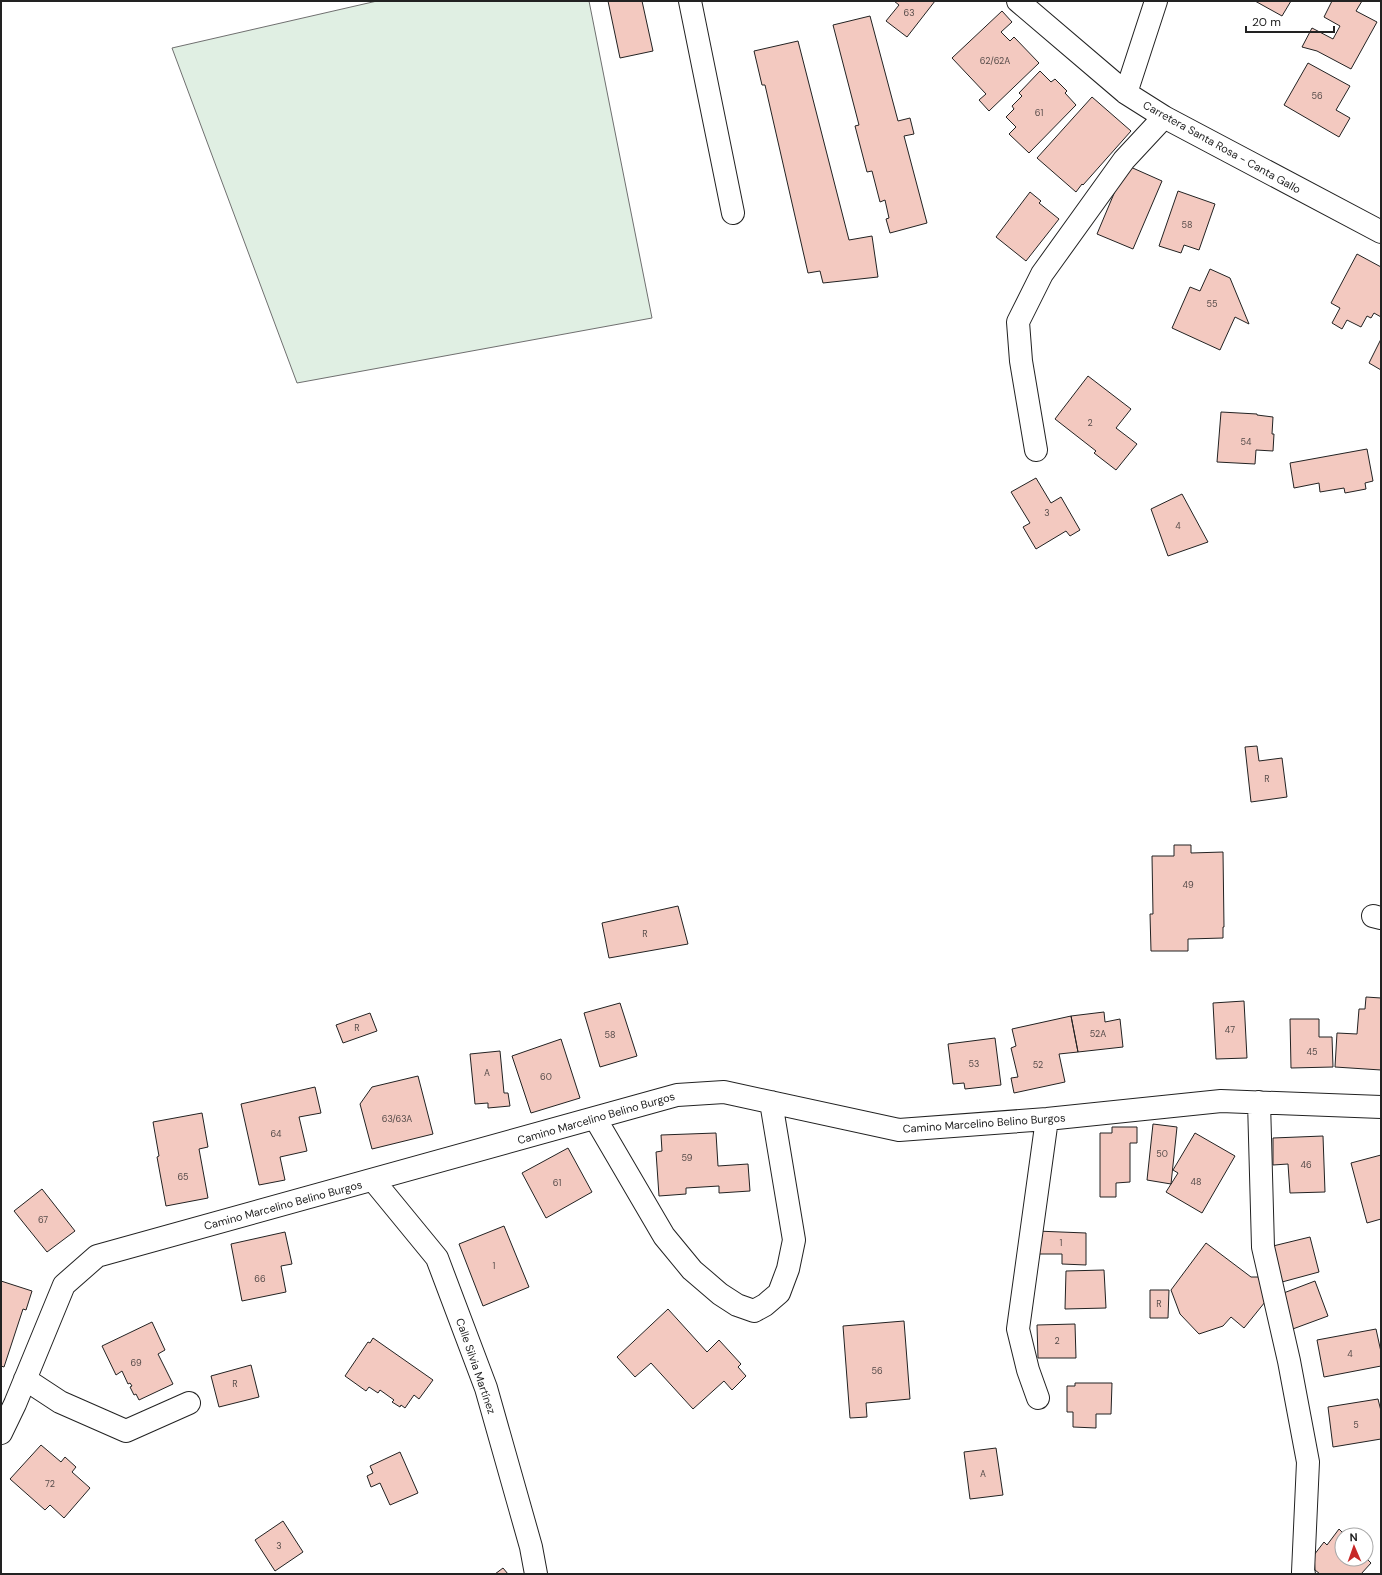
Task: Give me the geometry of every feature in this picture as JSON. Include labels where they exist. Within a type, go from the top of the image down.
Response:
[{"type":"street","points":[[690,1],[733,212]]},
{"type":"street","name":"Carretera Santa Rosa - Canta Gallo","points":[[1018,1],[1126,93],[1164,117],[1381,232]]},
{"type":"street","points":[[1126,93],[1156,1]]},
{"type":"street","points":[[1036,450],[1021,361],[1018,322],[1042,274],[1124,160],[1164,117]]},
{"type":"street","name":"Camino Marcelino Belino Burgos","points":[[1,1433],[64,1285],[97,1256],[677,1095],[724,1092],[900,1130],[1047,1119],[1221,1101],[1381,1107]]},
{"type":"street","points":[[595,1118],[664,1236],[692,1270],[720,1294],[737,1305],[754,1311],[765,1305],[779,1293],[788,1269],[794,1240],[771,1102]]},
{"type":"street","points":[[1259,1102],[1263,1247],[1289,1361],[1308,1462],[1304,1574]]},
{"type":"street","points":[[1038,1398],[1028,1370],[1018,1328],[1047,1119]]},
{"type":"street","name":"Calle Silvia Martínez","points":[[373,1180],[437,1258],[486,1388],[531,1547],[536,1574]]},
{"type":"street","points":[[25,1379],[60,1402],[126,1431],[190,1403]]},
{"type":"green space","points":[[377,1],[589,1],[652,318],[297,383],[172,48]]},
{"type":"building","points":[[608,1],[642,1],[653,51],[620,58]]},
{"type":"building","points":[[894,1],[935,1],[907,37],[886,21],[899,5]]},
{"type":"building","points":[[1255,1],[1291,1],[1282,16]]},
{"type":"building","points":[[1332,1],[1362,1],[1356,11],[1377,22],[1351,69],[1317,51],[1302,47],[1312,28],[1333,39],[1340,26],[1324,17]]},
{"type":"building","points":[[1002,11],[1012,22],[1001,32],[1010,41],[1014,37],[1039,63],[989,111],[979,100],[986,94],[952,58]]},
{"type":"building","points":[[870,16],[898,121],[910,118],[914,134],[904,136],[927,223],[890,233],[886,219],[889,218],[885,200],[880,202],[872,171],[867,172],[855,126],[859,125],[833,25]]},
{"type":"building","points":[[798,41],[849,240],[872,236],[878,277],[823,283],[820,271],[808,273],[765,85],[762,85],[754,51]]},
{"type":"building","points":[[1308,63],[1350,86],[1336,110],[1350,118],[1339,137],[1284,105]]},
{"type":"building","points":[[1040,71],[1051,82],[1055,79],[1067,91],[1065,93],[1076,105],[1029,153],[1009,134],[1016,127],[1006,117],[1014,109],[1012,106],[1022,96],[1019,93]]},
{"type":"building","points":[[1092,97],[1131,131],[1076,192],[1037,158]]},
{"type":"building","points":[[1126,165],[1162,181],[1133,249],[1097,234]]},
{"type":"building","points":[[1178,191],[1215,204],[1199,250],[1184,245],[1181,253],[1159,246]]},
{"type":"building","points":[[1030,192],[1041,201],[1039,203],[1059,219],[1026,261],[996,237]]},
{"type":"building","points":[[1357,254],[1381,267],[1381,317],[1374,313],[1371,318],[1367,316],[1361,327],[1347,320],[1342,329],[1332,323],[1340,308],[1331,303]]},
{"type":"building","points":[[1210,269],[1230,278],[1249,324],[1235,317],[1220,350],[1172,328],[1190,287],[1200,291]]},
{"type":"building","points":[[1381,339],[1381,370],[1369,363]]},
{"type":"building","points":[[1088,376],[1131,409],[1116,428],[1137,444],[1116,470],[1094,453],[1096,451],[1055,419]]},
{"type":"building","points":[[1221,412],[1257,414],[1273,417],[1273,451],[1256,450],[1255,464],[1217,462]]},
{"type":"building","points":[[1367,449],[1373,481],[1365,483],[1366,489],[1345,493],[1344,488],[1320,492],[1319,483],[1294,488],[1290,463]]},
{"type":"building","points":[[1036,478],[1051,503],[1061,497],[1080,530],[1070,536],[1066,531],[1036,549],[1023,527],[1030,523],[1011,492]]},
{"type":"building","points":[[1182,494],[1208,542],[1168,556],[1151,509]]},
{"type":"building","points":[[1257,746],[1259,761],[1282,758],[1287,797],[1251,802],[1245,747]]},
{"type":"building","points":[[1174,845],[1191,845],[1191,853],[1223,852],[1223,938],[1188,939],[1188,951],[1151,951],[1150,914],[1153,914],[1152,856],[1174,856]]},
{"type":"building","points":[[678,906],[688,944],[609,958],[602,923]]},
{"type":"building","points":[[1366,997],[1381,998],[1381,1070],[1335,1067],[1337,1033],[1357,1034],[1359,1009],[1365,1009]]},
{"type":"building","points":[[1244,1001],[1247,1058],[1216,1059],[1213,1003]]},
{"type":"building","points":[[620,1003],[637,1056],[600,1067],[584,1013]]},
{"type":"building","points":[[1104,1012],[1105,1022],[1120,1019],[1123,1047],[1078,1052],[1071,1016]]},
{"type":"building","points":[[370,1013],[377,1031],[343,1043],[336,1025]]},
{"type":"building","points":[[1071,1016],[1078,1052],[1059,1054],[1065,1082],[1014,1093],[1011,1078],[1018,1077],[1011,1048],[1016,1046],[1012,1029]]},
{"type":"building","points":[[1290,1019],[1319,1019],[1319,1037],[1332,1037],[1333,1067],[1291,1068]]},
{"type":"building","points":[[995,1038],[1001,1085],[965,1089],[964,1083],[953,1084],[948,1044]]},
{"type":"building","points":[[561,1039],[580,1098],[531,1113],[512,1056]]},
{"type":"building","points":[[500,1051],[504,1093],[508,1093],[510,1106],[488,1108],[488,1103],[475,1104],[470,1054]]},
{"type":"building","points":[[418,1076],[433,1134],[372,1149],[360,1104],[372,1087]]},
{"type":"building","points":[[315,1087],[321,1113],[299,1117],[307,1151],[280,1157],[285,1180],[259,1185],[241,1104]]},
{"type":"building","points":[[202,1113],[208,1147],[199,1149],[208,1198],[166,1206],[157,1157],[159,1156],[153,1122]]},
{"type":"building","points":[[1153,1124],[1177,1127],[1171,1184],[1147,1180]]},
{"type":"building","points":[[1112,1127],[1137,1127],[1137,1143],[1130,1143],[1130,1182],[1116,1183],[1116,1197],[1100,1197],[1100,1133],[1112,1133]]},
{"type":"building","points":[[716,1133],[718,1166],[748,1164],[750,1191],[719,1193],[719,1186],[686,1188],[686,1194],[659,1196],[656,1152],[662,1151],[661,1135]]},
{"type":"building","points":[[1195,1133],[1235,1156],[1202,1213],[1166,1192],[1178,1173],[1173,1170]]},
{"type":"building","points":[[1323,1136],[1325,1192],[1290,1193],[1288,1164],[1273,1165],[1273,1138]]},
{"type":"building","points":[[568,1148],[592,1192],[546,1218],[522,1173]]},
{"type":"building","points":[[1381,1155],[1381,1219],[1367,1223],[1351,1163]]},
{"type":"building","points":[[42,1189],[75,1231],[47,1252],[14,1211]]},
{"type":"building","points":[[504,1226],[529,1287],[483,1306],[459,1244]]},
{"type":"building","points":[[1036,1231],[1086,1233],[1086,1265],[1062,1264],[1062,1254],[1036,1254]]},
{"type":"building","points":[[285,1232],[292,1264],[281,1266],[286,1292],[242,1301],[231,1244]]},
{"type":"building","points":[[1310,1237],[1319,1272],[1282,1282],[1273,1246]]},
{"type":"building","points":[[1206,1243],[1251,1277],[1260,1277],[1265,1302],[1244,1328],[1231,1317],[1223,1326],[1199,1334],[1180,1314],[1171,1290]]},
{"type":"building","points":[[1104,1270],[1106,1308],[1065,1309],[1066,1271]]},
{"type":"building","points":[[1,1281],[32,1291],[26,1310],[23,1309],[4,1367],[1,1366]]},
{"type":"building","points":[[1315,1281],[1328,1316],[1290,1330],[1281,1294]]},
{"type":"building","points":[[1150,1290],[1169,1290],[1168,1318],[1150,1318]]},
{"type":"building","points":[[668,1309],[707,1352],[719,1340],[741,1364],[738,1367],[746,1376],[732,1390],[724,1381],[693,1409],[651,1363],[635,1377],[617,1357]]},
{"type":"building","points":[[904,1321],[910,1399],[866,1403],[867,1417],[850,1418],[843,1326]]},
{"type":"building","points":[[152,1322],[165,1350],[158,1354],[173,1384],[139,1400],[136,1394],[134,1395],[130,1387],[132,1386],[130,1383],[128,1384],[122,1371],[116,1375],[102,1346]]},
{"type":"building","points":[[1075,1324],[1076,1358],[1038,1358],[1037,1325]]},
{"type":"building","points":[[1376,1329],[1381,1352],[1381,1366],[1324,1377],[1317,1340]]},
{"type":"building","points":[[373,1338],[433,1380],[419,1399],[414,1395],[405,1408],[392,1402],[394,1400],[380,1390],[378,1393],[369,1387],[366,1391],[345,1376],[368,1342],[370,1343]]},
{"type":"building","points":[[251,1365],[259,1397],[219,1407],[211,1376]]},
{"type":"building","points":[[1075,1383],[1112,1383],[1111,1414],[1096,1414],[1096,1428],[1073,1427],[1073,1412],[1067,1412],[1067,1386],[1075,1386]]},
{"type":"building","points":[[1378,1399],[1381,1411],[1381,1439],[1333,1447],[1328,1407]]},
{"type":"building","points":[[41,1445],[61,1462],[65,1457],[76,1467],[72,1472],[90,1488],[64,1518],[50,1505],[45,1510],[10,1479]]},
{"type":"building","points":[[996,1448],[1003,1495],[970,1499],[964,1452]]},
{"type":"building","points":[[400,1452],[418,1493],[390,1505],[380,1483],[371,1487],[367,1476],[373,1473],[370,1466]]},
{"type":"building","points":[[283,1521],[303,1552],[275,1571],[255,1540]]},
{"type":"building","points":[[1334,1536],[1334,1567],[1367,1567],[1361,1574],[1320,1574],[1315,1570],[1314,1555],[1324,1542],[1327,1545]]},
{"type":"building","points":[[503,1568],[508,1574],[495,1574]]}]
